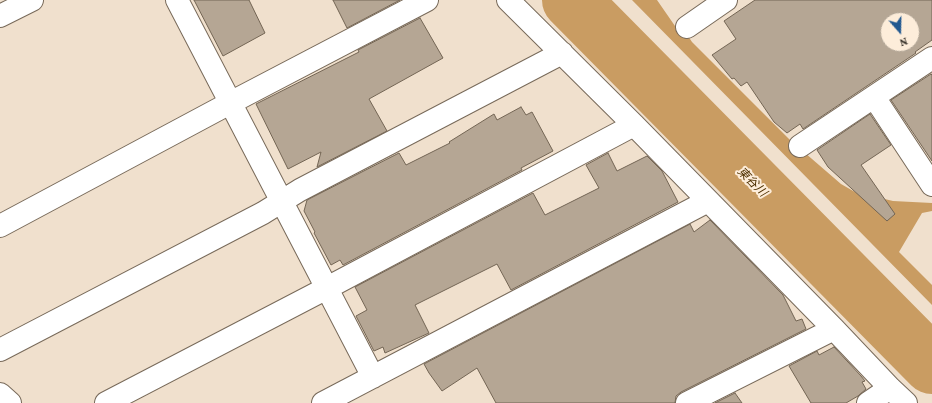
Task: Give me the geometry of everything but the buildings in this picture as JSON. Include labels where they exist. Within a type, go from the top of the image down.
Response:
[{"type":"street","points":[[0,16],[32,0]]},
{"type":"street","points":[[177,0],[373,377]]},
{"type":"street","points":[[0,226],[230,102],[427,0]]},
{"type":"street","points":[[508,0],[634,125],[906,403]]},
{"type":"street","points":[[687,27],[726,0]]},
{"type":"street","points":[[0,350],[263,213],[300,190],[562,53]]},
{"type":"street","points":[[800,146],[932,58]]},
{"type":"street","points":[[874,97],[932,184]]},
{"type":"street","points":[[106,403],[327,288],[634,125]]},
{"type":"street","points":[[323,403],[708,201]]},
{"type":"street","points":[[687,403],[834,329]]},
{"type":"street","points":[[868,403],[890,388]]},
{"type":"street","points":[[0,394],[10,403]]},
{"type":"shaded area","points":[[632,0],[657,0],[675,26],[680,24],[692,42],[790,140],[841,184],[855,192],[893,201],[932,203],[932,211],[922,213],[899,252],[932,285],[932,305]]},
{"type":"waterway","name":"東谷川","points":[[571,0],[932,365]]}]
